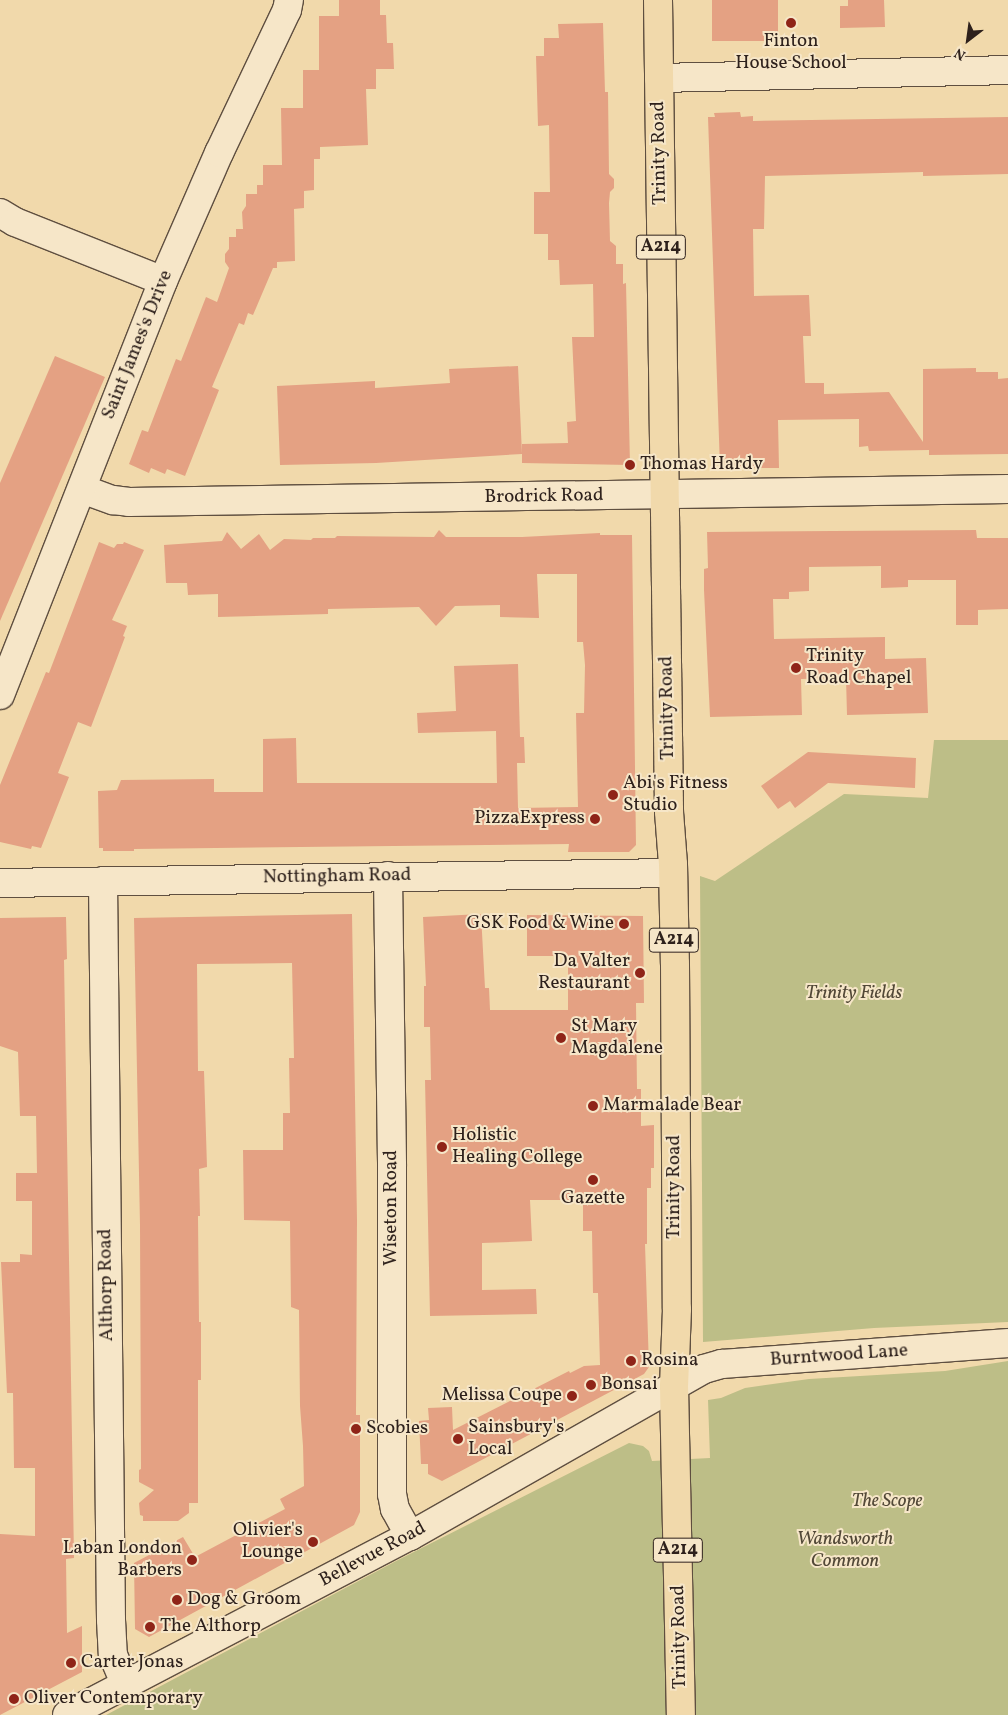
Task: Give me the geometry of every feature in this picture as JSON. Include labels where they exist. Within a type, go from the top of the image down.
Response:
[{"type":"highway","name":"Trinity Road","points":[[658,0],[669,812],[673,872],[677,1309],[674,1386],[681,1715]]},
{"type":"street","name":"Saint James's Drive","points":[[0,696],[164,281],[219,153],[289,0]]},
{"type":"street","points":[[659,78],[1008,70]]},
{"type":"street","points":[[0,213],[15,222],[164,281]]},
{"type":"street","name":"Brodrick Road","points":[[82,489],[113,500],[129,502],[1008,489]]},
{"type":"street","name":"Nottingham Road","points":[[0,883],[673,872]]},
{"type":"street","name":"Wiseton Road","points":[[388,876],[392,1156],[392,1494],[395,1509],[410,1536]]},
{"type":"street","name":"Althorp Road","points":[[103,881],[112,1655],[126,1685]]},
{"type":"street","name":"Burntwood Lane","points":[[674,1386],[704,1369],[722,1364],[1008,1343]]},
{"type":"street","name":"Bellevue Road","points":[[67,1715],[410,1536],[674,1386]]},
{"type":"green space","name":"Trinity Fields","points":[[934,740],[1008,740],[1008,1322],[874,1328],[703,1342],[700,876],[715,881],[844,794],[928,798]]},
{"type":"green space","name":"Wandsworth Common","points":[[1008,1361],[1008,1715],[106,1715],[398,1560],[629,1443],[643,1446],[649,1451],[652,1461],[710,1458],[708,1400],[721,1398],[745,1388],[809,1379],[945,1371]]},
{"type":"building","points":[[339,0],[380,0],[380,15],[386,15],[387,43],[393,43],[394,69],[376,69],[376,89],[366,89],[368,145],[320,147],[320,159],[314,159],[314,190],[304,191],[304,208],[294,209],[295,261],[277,262],[277,268],[273,268],[253,315],[248,313],[244,325],[239,323],[212,387],[219,390],[185,476],[167,469],[165,474],[151,468],[149,473],[129,464],[142,430],[148,432],[176,359],[181,361],[206,297],[217,302],[229,268],[225,262],[225,254],[229,249],[229,237],[236,237],[236,229],[243,229],[242,212],[246,206],[246,194],[257,194],[257,185],[263,185],[263,165],[282,165],[281,108],[303,108],[303,70],[319,70],[319,16],[339,16]]},
{"type":"building","points":[[712,0],[778,0],[778,41],[712,41]]},
{"type":"building","points":[[848,0],[884,0],[885,27],[840,28],[840,6],[848,6]]},
{"type":"building","points":[[603,23],[605,92],[608,92],[609,174],[614,179],[614,188],[610,192],[609,203],[610,241],[616,246],[616,264],[623,264],[623,284],[626,283],[630,465],[522,463],[522,444],[568,443],[567,422],[576,421],[572,337],[594,337],[593,284],[560,285],[559,260],[548,260],[548,234],[534,234],[534,192],[550,192],[549,125],[538,126],[536,56],[544,56],[544,38],[559,38],[558,24]]},
{"type":"building","points":[[740,112],[741,117],[753,116],[753,121],[1008,117],[1008,174],[923,176],[923,172],[765,176],[764,229],[753,229],[754,296],[809,295],[811,336],[803,336],[805,383],[824,383],[824,394],[889,392],[923,442],[923,369],[976,368],[976,372],[998,372],[998,379],[1008,378],[1008,454],[929,455],[929,450],[869,451],[868,446],[859,447],[859,419],[778,420],[779,468],[720,468],[708,117],[715,117],[714,113]]},
{"type":"building","points":[[55,356],[105,377],[0,621],[0,483]]},
{"type":"building","points":[[518,366],[522,454],[376,463],[280,465],[277,386],[375,381],[375,388],[450,383],[449,369]]},
{"type":"building","points":[[439,530],[446,537],[522,537],[600,533],[600,535],[632,535],[636,845],[629,852],[568,852],[569,844],[134,849],[134,851],[103,851],[103,848],[99,848],[98,791],[117,790],[121,780],[214,779],[214,792],[263,792],[263,739],[296,738],[297,783],[497,783],[496,731],[418,733],[417,713],[456,711],[454,666],[518,664],[520,737],[524,737],[525,763],[517,763],[518,808],[578,807],[576,713],[584,713],[585,665],[583,642],[577,642],[577,574],[537,574],[539,618],[500,617],[500,605],[455,606],[436,626],[419,607],[328,609],[328,614],[218,617],[218,594],[188,595],[187,583],[166,583],[164,545],[222,541],[227,532],[241,549],[259,534],[270,550],[284,539],[311,540],[313,538],[335,538],[337,536],[434,537]]},
{"type":"building","points":[[976,530],[977,538],[1008,538],[1008,609],[978,610],[978,625],[956,625],[956,580],[908,580],[908,587],[881,588],[881,566],[809,567],[809,591],[789,592],[789,599],[773,599],[774,639],[885,637],[885,659],[926,658],[928,713],[847,715],[846,678],[801,679],[802,715],[710,717],[704,590],[704,569],[708,568],[707,532]]},
{"type":"building","points":[[99,542],[114,548],[117,544],[123,544],[124,542],[144,550],[112,620],[127,626],[123,636],[125,637],[91,727],[78,722],[58,773],[69,777],[41,848],[32,846],[31,849],[0,842],[0,785],[46,672],[49,673]]},
{"type":"building","points":[[808,752],[916,758],[915,788],[828,783],[795,808],[790,801],[778,809],[761,786]]},
{"type":"building","points":[[352,914],[357,1220],[356,1415],[360,1415],[360,1512],[354,1525],[149,1637],[135,1629],[134,1563],[183,1537],[195,1557],[285,1509],[280,1499],[304,1486],[300,1406],[299,1310],[291,1307],[290,1221],[244,1220],[243,1150],[283,1150],[283,1113],[290,1113],[289,1058],[294,1058],[292,963],[197,964],[198,1071],[204,1071],[207,1167],[199,1169],[201,1380],[198,1380],[198,1503],[189,1503],[189,1513],[178,1521],[143,1521],[143,1516],[140,1515],[139,1503],[154,1490],[139,1482],[139,1470],[141,1469],[140,1225],[134,918]]},
{"type":"building","points":[[481,914],[485,988],[489,988],[490,1010],[568,1010],[568,956],[527,956],[527,915],[643,916],[644,1003],[636,1003],[637,1089],[641,1089],[641,1126],[654,1125],[654,1168],[651,1168],[651,1188],[647,1188],[647,1244],[645,1244],[649,1367],[644,1374],[442,1481],[428,1474],[428,1464],[421,1464],[419,1421],[429,1420],[428,1408],[452,1407],[453,1430],[569,1371],[570,1373],[584,1366],[600,1365],[598,1293],[593,1293],[592,1231],[583,1231],[583,1200],[530,1200],[532,1241],[482,1243],[482,1290],[536,1289],[537,1314],[430,1316],[425,1080],[431,1080],[430,1027],[424,1027],[424,986],[426,986],[423,917]]},
{"type":"building","points":[[66,917],[67,959],[64,960],[74,1558],[66,1559],[67,1633],[82,1626],[82,1672],[0,1715],[0,1534],[35,1536],[35,1468],[14,1468],[13,1393],[7,1393],[1,1262],[20,1262],[20,1254],[32,1255],[32,1201],[16,1201],[16,1173],[37,1173],[36,1116],[20,1116],[18,1052],[0,1046],[0,918]]},
{"type":"place","name":"Finton House School","points":[[791,23]]},
{"type":"place","name":"Thomas Hardy","points":[[630,465]]},
{"type":"place","name":"Trinity Road Chapel","points":[[796,668]]},
{"type":"place","name":"Abi's Fitness Studio","points":[[613,795]]},
{"type":"place","name":"PizzaExpress","points":[[595,819]]},
{"type":"place","name":"GSK Food & Wine","points":[[624,924]]},
{"type":"place","name":"Da Valter Restaurant","points":[[640,973]]},
{"type":"place","name":"St Mary Magdalene","points":[[561,1038]]},
{"type":"place","name":"Marmalade Bear","points":[[593,1106]]},
{"type":"place","name":"Holistic Healing College","points":[[442,1147]]},
{"type":"place","name":"Gazette","points":[[593,1180]]},
{"type":"place","name":"Rosina","points":[[631,1361]]},
{"type":"place","name":"Bonsai","points":[[591,1385]]},
{"type":"place","name":"Melissa Coupe","points":[[572,1396]]},
{"type":"place","name":"Scobies","points":[[356,1429]]},
{"type":"place","name":"Sainsbury's Local","points":[[458,1439]]},
{"type":"place","name":"Olivier's Lounge","points":[[313,1542]]},
{"type":"place","name":"Laban London Barbers","points":[[192,1560]]},
{"type":"place","name":"Dog & Groom","points":[[177,1600]]},
{"type":"place","name":"The Althorp","points":[[150,1627]]},
{"type":"place","name":"Carter Jonas","points":[[71,1663]]},
{"type":"place","name":"Oliver Contemporary","points":[[14,1699]]},
{"type":"park label","name":"The Scope","points":[[887,1502]]}]
